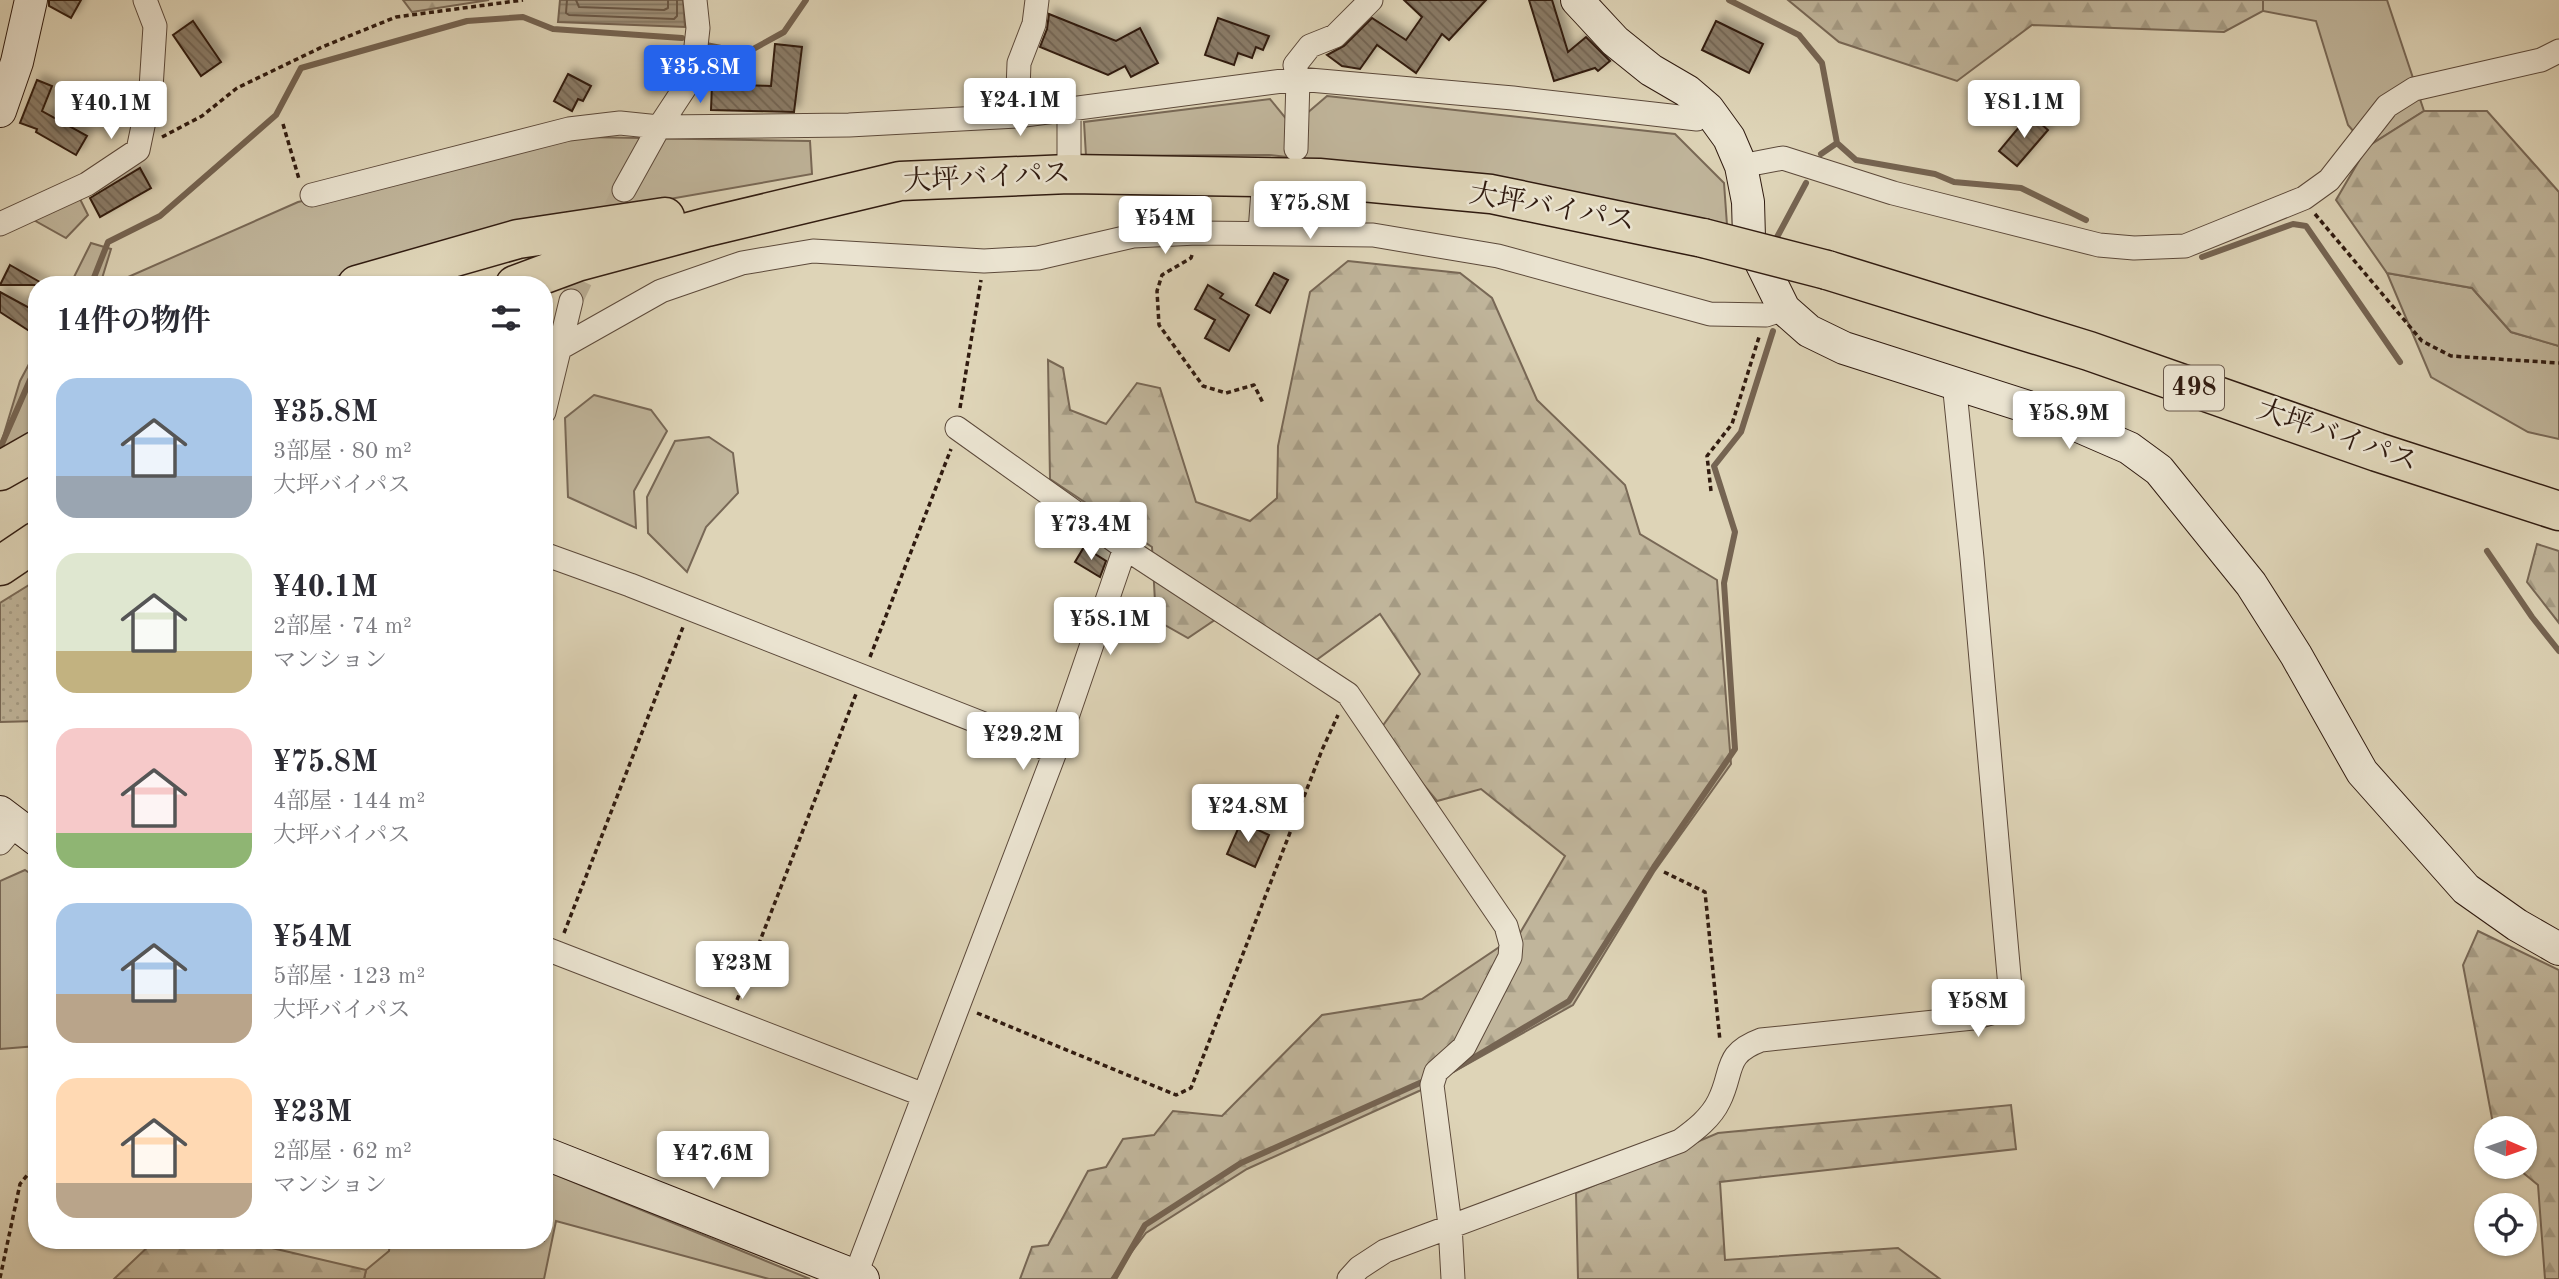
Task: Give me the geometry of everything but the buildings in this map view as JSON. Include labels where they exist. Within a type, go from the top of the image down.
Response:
[{"type":"highway","name":"大坪バイパス","points":[[541,276],[590,259],[707,227],[900,181],[1069,174],[1319,178],[1490,194],[1703,238],[1826,270],[2089,351],[2377,452],[2559,511]]},
{"type":"highway","points":[[389,276],[518,240],[900,181]]},
{"type":"highway","points":[[0,471],[28,455]]},
{"type":"highway","points":[[0,536],[28,518]]},
{"type":"highway","points":[[0,566],[28,547]]},
{"type":"street","points":[[0,111],[18,62],[31,0]]},
{"type":"street","points":[[0,224],[87,184],[138,150],[152,88],[155,26],[145,0]]},
{"type":"street","points":[[624,190],[659,127],[686,86],[695,55],[698,28],[695,0]]},
{"type":"street","points":[[1017,116],[1019,63],[1034,24],[1037,0]]},
{"type":"street","points":[[1297,149],[1298,79],[1295,65],[1310,46],[1335,36],[1371,0]]},
{"type":"street","points":[[1577,0],[1615,41],[1651,70],[1687,91],[1708,109],[1729,138],[1741,166],[1748,202],[1749,238],[1775,312]]},
{"type":"street","points":[[1741,166],[1783,158],[1893,193],[2099,244],[2134,248],[2185,246],[2304,198],[2329,180],[2387,106],[2414,89],[2541,60],[2559,51]]},
{"type":"street","points":[[312,195],[569,128],[620,123],[659,127],[849,125],[1017,116],[1298,79],[1513,98],[1697,119],[1708,109]]},
{"type":"street","points":[[1069,109],[1069,174]]},
{"type":"street","points":[[1260,232],[1264,177]]},
{"type":"street","points":[[1291,209],[1298,218],[1365,224],[1373,235]]},
{"type":"street","points":[[553,353],[661,291],[742,263],[813,251],[984,261],[1038,258],[1133,236],[1196,233],[1373,235],[1498,256],[1710,314],[1775,312],[1844,348],[1954,382],[2078,426],[2129,448],[2159,470],[2251,584],[2296,655],[2362,772],[2466,889],[2517,925],[2559,949]]},
{"type":"street","points":[[553,349],[571,300]]},
{"type":"street","points":[[1349,1279],[1359,1268],[1385,1251],[1680,1141],[1702,1125],[1719,1102],[1734,1059],[1744,1047],[1761,1040],[1973,1018],[1999,1011],[2009,1003],[2010,986],[1990,747],[1954,382]]},
{"type":"street","points":[[957,428],[1125,548],[1348,694],[1506,926],[1511,944],[1510,957],[1464,1047],[1436,1072],[1432,1085],[1450,1225],[1453,1279]]},
{"type":"street","points":[[553,1157],[857,1278],[1055,752],[1125,548]]},
{"type":"street","points":[[553,557],[690,608],[1055,752]]},
{"type":"street","points":[[553,951],[924,1095]]},
{"type":"path","points":[[138,150],[202,116],[237,88],[322,47],[396,17],[523,0]]},
{"type":"path","points":[[283,124],[302,187],[312,195]]},
{"type":"path","points":[[2304,198],[2330,234],[2422,341],[2451,356],[2559,363]]},
{"type":"path","points":[[1196,233],[1191,258],[1162,275],[1157,290],[1159,325],[1203,386],[1226,393],[1254,385],[1263,403]]},
{"type":"path","points":[[729,1019],[951,449],[969,363],[984,261]]},
{"type":"path","points":[[1712,491],[1707,456],[1732,424],[1775,312]]},
{"type":"path","points":[[553,943],[690,608]]},
{"type":"path","points":[[958,1006],[1176,1095],[1191,1088],[1322,750],[1348,694]]},
{"type":"path","points":[[1664,872],[1705,892],[1720,1045],[1734,1059]]},
{"type":"path","points":[[0,1278],[20,1184],[28,1174]]},
{"type":"green space","points":[[403,0],[489,0],[412,12]]},
{"type":"green space","points":[[1788,0],[2263,0],[2263,11],[2224,32],[2032,25],[1957,81],[1839,42]]},
{"type":"green space","points":[[2263,0],[2387,0],[2424,111],[2367,147],[2348,125],[2316,21],[2263,11]]},
{"type":"green space","points":[[1327,96],[1675,134],[1724,183],[1727,225],[1496,181],[1269,155],[1086,156],[1084,122],[1270,99],[1292,126]]},
{"type":"green space","points":[[2424,111],[2487,111],[2559,192],[2559,346],[2511,332],[2472,288],[2387,273],[2336,200],[2367,147]]},
{"type":"green space","points":[[584,137],[810,141],[812,174],[515,226],[352,270],[339,276],[130,276],[298,202]]},
{"type":"green space","points":[[78,195],[88,215],[66,238],[32,219]]},
{"type":"green space","points":[[91,243],[111,249],[103,276],[74,276]]},
{"type":"green space","points":[[1348,261],[1460,273],[1492,298],[1537,400],[1625,485],[1640,534],[1717,580],[1731,764],[1654,872],[1573,1005],[1419,1091],[1247,1169],[1146,1233],[1111,1279],[1020,1279],[1032,1247],[1048,1245],[1088,1171],[1106,1167],[1123,1139],[1154,1135],[1173,1111],[1222,1116],[1322,1015],[1422,999],[1520,933],[1565,856],[1481,789],[1437,801],[1379,731],[1420,674],[1380,614],[1315,661],[1234,607],[1188,638],[1156,620],[1152,547],[1050,479],[1048,360],[1063,368],[1070,410],[1106,424],[1137,383],[1160,388],[1196,502],[1250,521],[1277,498],[1278,446],[1310,292]]},
{"type":"green space","points":[[2387,273],[2472,288],[2511,332],[2559,346],[2559,439],[2528,432],[2431,377]]},
{"type":"green space","points":[[28,366],[28,439],[0,454],[0,447],[20,381]]},
{"type":"green space","points":[[594,395],[651,410],[667,431],[634,491],[636,528],[568,497],[565,418]]},
{"type":"green space","points":[[709,437],[733,453],[738,493],[706,527],[687,572],[648,533],[647,497],[675,441]]},
{"type":"green space","points":[[2537,544],[2559,551],[2559,623],[2527,582]]},
{"type":"green space","points":[[28,586],[28,721],[0,722],[0,603]]},
{"type":"green space","points":[[25,870],[28,872],[28,1047],[0,1049],[0,881]]},
{"type":"green space","points":[[2478,931],[2559,970],[2559,1279],[2545,1279],[2538,1185],[2532,1180],[2538,1180],[2538,1116],[2492,1116],[2463,965]]},
{"type":"green space","points":[[2011,1105],[2016,1149],[1720,1182],[1725,1260],[1898,1248],[1940,1279],[1578,1279],[1576,1193],[1718,1133]]},
{"type":"green space","points":[[553,1174],[810,1279],[769,1279],[556,1221],[553,1236]]},
{"type":"green space","points":[[146,1249],[276,1249],[366,1270],[364,1279],[114,1279]]},
{"type":"green space","points":[[550,1249],[544,1279],[364,1279],[366,1270],[389,1251]]},
{"type":"water","points":[[560,0],[683,0],[685,27],[558,22]]},
{"type":"waterway","points":[[706,45],[746,53],[784,32],[806,0]]},
{"type":"waterway","points":[[1729,0],[1799,35],[1822,63],[1837,143],[1856,160],[1935,174],[1954,182],[2021,188],[2086,220]]},
{"type":"waterway","points":[[95,276],[108,242],[160,216],[276,115],[301,68],[467,21],[523,17],[553,29],[682,38]]},
{"type":"waterway","points":[[1821,154],[1837,143]]},
{"type":"waterway","points":[[1776,245],[1776,239],[1806,183]]},
{"type":"waterway","points":[[2202,257],[2293,224],[2306,226],[2400,362]]},
{"type":"waterway","points":[[1453,1070],[1569,1001],[1654,867],[1735,749],[1724,583],[1735,532],[1714,466],[1741,432],[1773,331]]},
{"type":"waterway","points":[[1,446],[28,385]]},
{"type":"waterway","points":[[2487,551],[2559,651]]},
{"type":"waterway","points":[[1114,1279],[1145,1225],[1241,1163],[1422,1082]]},
{"type":"tunnel","points":[[571,301],[624,190]]}]
